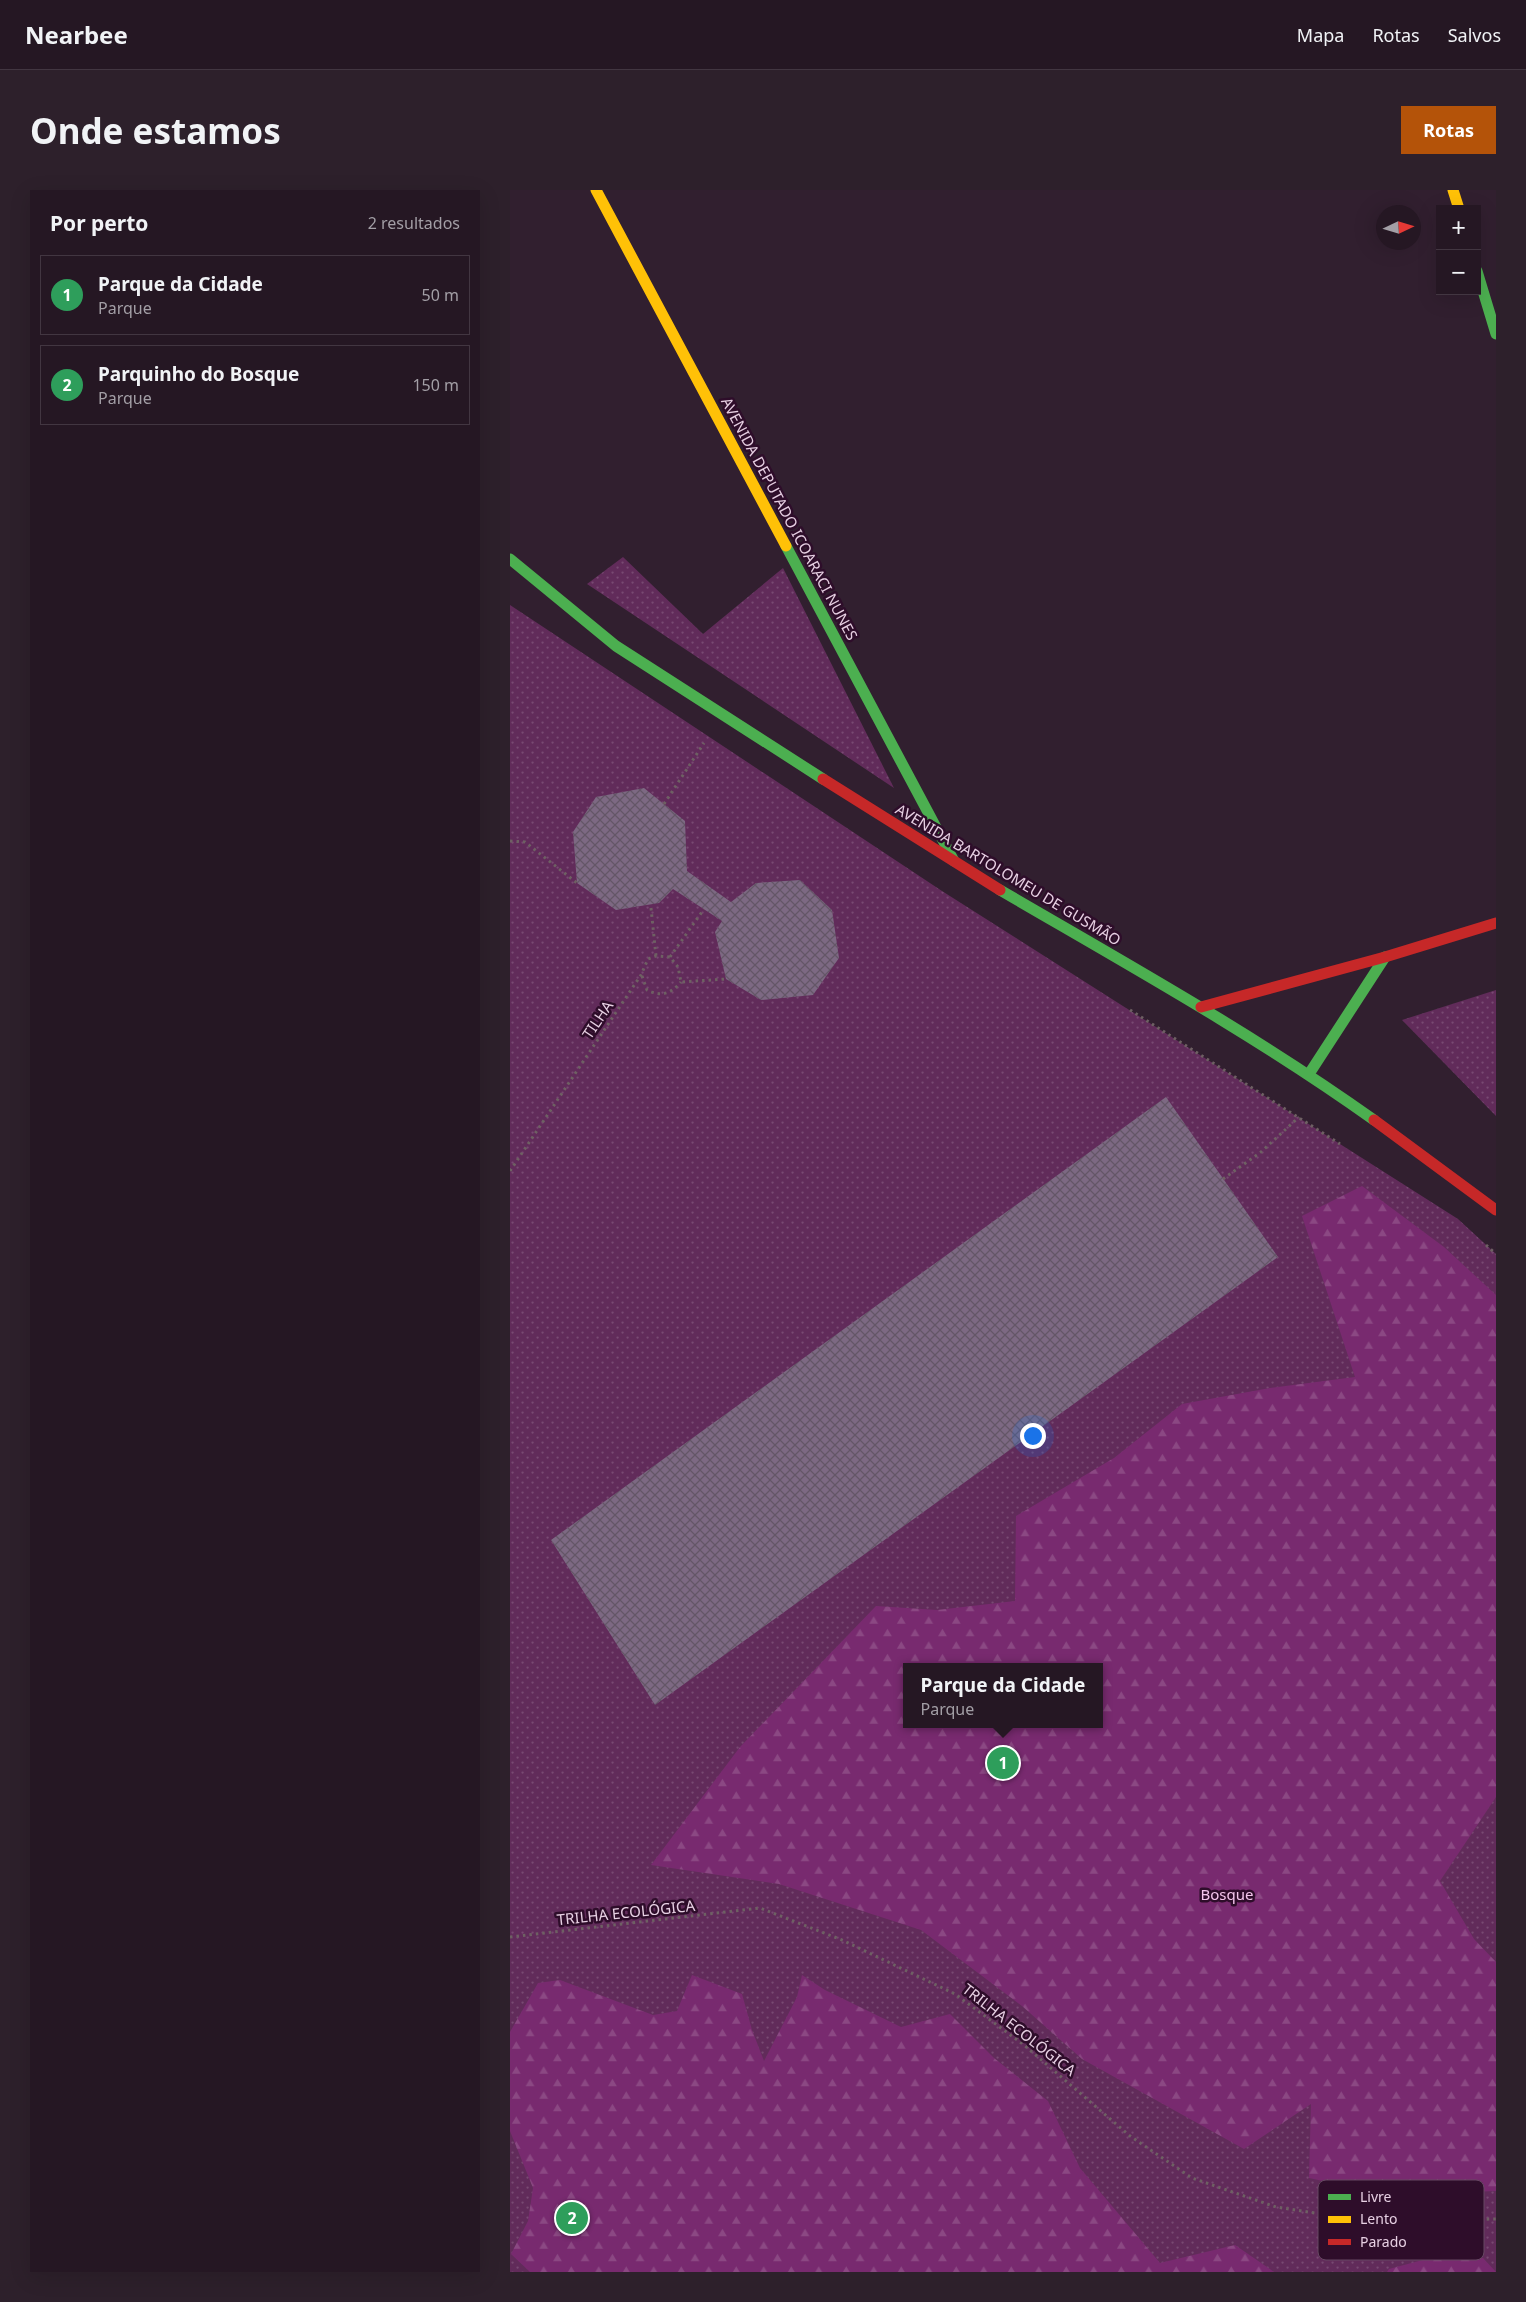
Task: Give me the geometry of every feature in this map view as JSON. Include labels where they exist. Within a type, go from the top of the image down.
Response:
[{"type":"street","name":"AVENIDA DEPUTADO ICOARACI NUNES","points":[[596,190],[955,864]]},
{"type":"street","points":[[1453,190],[1458,205]]},
{"type":"street","points":[[1481,284],[1496,334]]},
{"type":"street","name":"AVENIDA BARTOLOMEU DE GUSMÃO","points":[[510,559],[616,646],[955,864],[1201,1007],[1308,1074],[1478,1195],[1496,1210]]},
{"type":"street","points":[[1201,1007],[1385,957],[1496,923]]},
{"type":"street","points":[[1308,1074],[1385,957]]},
{"type":"path","points":[[664,804],[708,736]]},
{"type":"path","points":[[510,841],[525,842],[577,883]]},
{"type":"path","points":[[650,908],[656,956],[670,957],[678,967],[681,982]]},
{"type":"path","points":[[670,957],[704,909]]},
{"type":"path","name":"TILHA","points":[[510,1171],[641,975],[648,960],[656,956]]},
{"type":"path","points":[[641,975],[647,990],[657,995],[673,991],[681,982],[726,979]]},
{"type":"path","points":[[1223,1179],[1261,1152],[1299,1117]]},
{"type":"path","name":"TRILHA ECOLÓGICA","points":[[510,1937],[760,1908],[842,1940],[955,1994],[1024,2045],[1130,2136],[1192,2178],[1276,2207],[1318,2214]]},
{"type":"green space","points":[[623,557],[703,634],[783,568],[894,788],[587,584]]},
{"type":"green space","points":[[510,605],[942,891],[1458,1219],[1496,1254],[1496,2272],[510,2272]]},
{"type":"green space","points":[[1496,990],[1496,1116],[1402,1020]]},
{"type":"green space","name":"Bosque","points":[[1362,1186],[1444,1247],[1496,1295],[1496,1797],[1440,1881],[1474,1939],[1496,1962],[1496,2191],[1484,2191],[1484,2180],[1318,2180],[1309,2178],[1311,2104],[1244,2149],[1082,2059],[1022,2006],[921,1930],[779,1884],[651,1865],[740,1747],[876,1606],[937,1610],[1015,1601],[1016,1516],[1114,1458],[1182,1404],[1270,1388],[1355,1377],[1302,1216]]},
{"type":"green space","points":[[692,1975],[742,1994],[752,2030],[764,2061],[797,1997],[802,1975],[825,1990],[901,2027],[950,2014],[994,2058],[1048,2101],[1080,2168],[1160,2263],[1235,2245],[1274,2272],[530,2272],[511,2254],[528,2221],[533,2188],[510,2131],[510,2032],[538,1983],[560,1980],[653,2015],[677,2011]]},
{"type":"green space","points":[[1484,2259],[1496,2272],[1387,2272],[1389,2269],[1423,2260]]},
{"type":"building","points":[[644,788],[685,821],[687,871],[731,902],[756,883],[800,880],[832,910],[839,958],[813,995],[761,1000],[726,979],[715,932],[722,921],[673,889],[659,903],[616,910],[577,883],[573,832],[596,797]]},
{"type":"building","points":[[1166,1097],[1278,1257],[655,1705],[551,1540]]},
{"type":"traffic: fast","points":[[1481,284],[1496,334]]},
{"type":"traffic: fast","points":[[786,546],[954,861]]},
{"type":"traffic: fast","points":[[510,559],[616,646],[823,779]]},
{"type":"traffic: fast","points":[[1000,890],[1237,1029],[1374,1120]]},
{"type":"traffic: fast","points":[[1309,1074],[1385,957]]},
{"type":"traffic: slow","points":[[596,190],[786,546]]},
{"type":"traffic: slow","points":[[1453,190],[1458,205]]},
{"type":"traffic: jam","points":[[823,779],[1000,890]]},
{"type":"traffic: jam","points":[[1201,1007],[1385,957],[1496,923]]},
{"type":"traffic: jam","points":[[1374,1120],[1496,1210]]},
{"type":"place","name":"Parque da Cidade","points":[[1003,1763]]},
{"type":"place","name":"Parquinho do Bosque","points":[[572,2218]]}]
